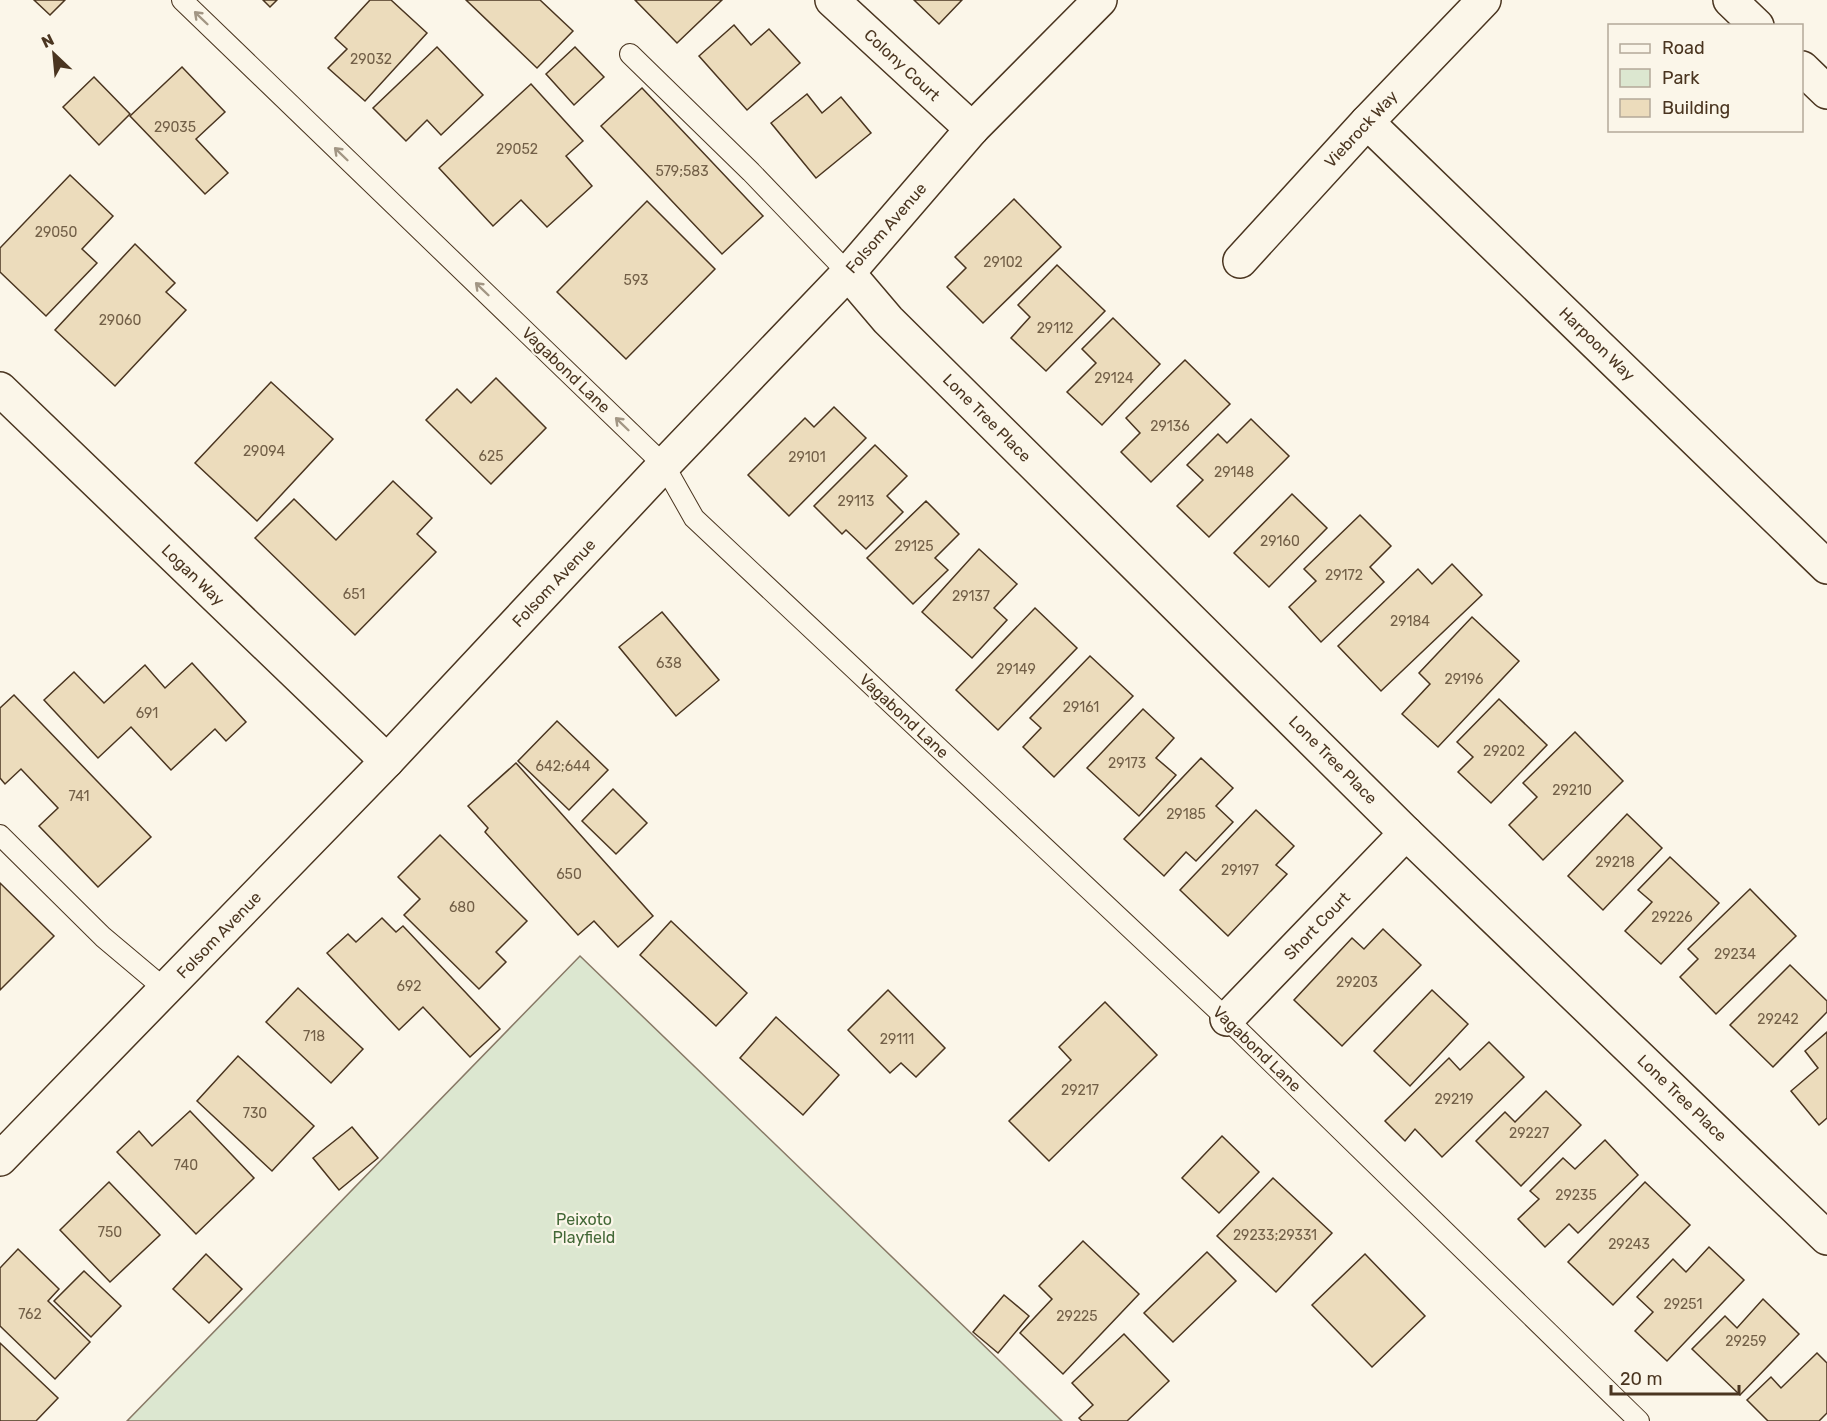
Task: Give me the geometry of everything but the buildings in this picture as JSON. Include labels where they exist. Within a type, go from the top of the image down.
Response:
[{"type":"street","name":"Colony Court","points":[[832,0],[972,129]]},
{"type":"street","name":"Folsom Avenue","points":[[0,1159],[387,761],[664,465],[848,273],[972,129],[1100,0]]},
{"type":"street","name":"Viebrock Way","points":[[1240,261],[1484,0]]},
{"type":"street","points":[[1730,0],[1755,24]]},
{"type":"street","points":[[1803,69],[1827,92]]},
{"type":"street","name":"Harpoon Way","points":[[1368,122],[1827,567]]},
{"type":"street","name":"Lone Tree Place","points":[[848,273],[888,320],[1406,833],[1827,1238]]},
{"type":"street","name":"Logan Way","points":[[0,389],[387,761]]},
{"type":"street","name":"Short Court","points":[[1227,1019],[1406,833]]},
{"type":"lane","name":"Vagabond Lane","points":[[182,0],[664,465],[694,518],[1227,1019],[1639,1421]]},
{"type":"lane","points":[[630,54],[751,172],[848,273]]},
{"type":"lane","points":[[0,835],[102,937],[166,990]]},
{"type":"green space","name":"Peixoto Playfield","points":[[580,956],[1062,1421],[127,1421]]}]
